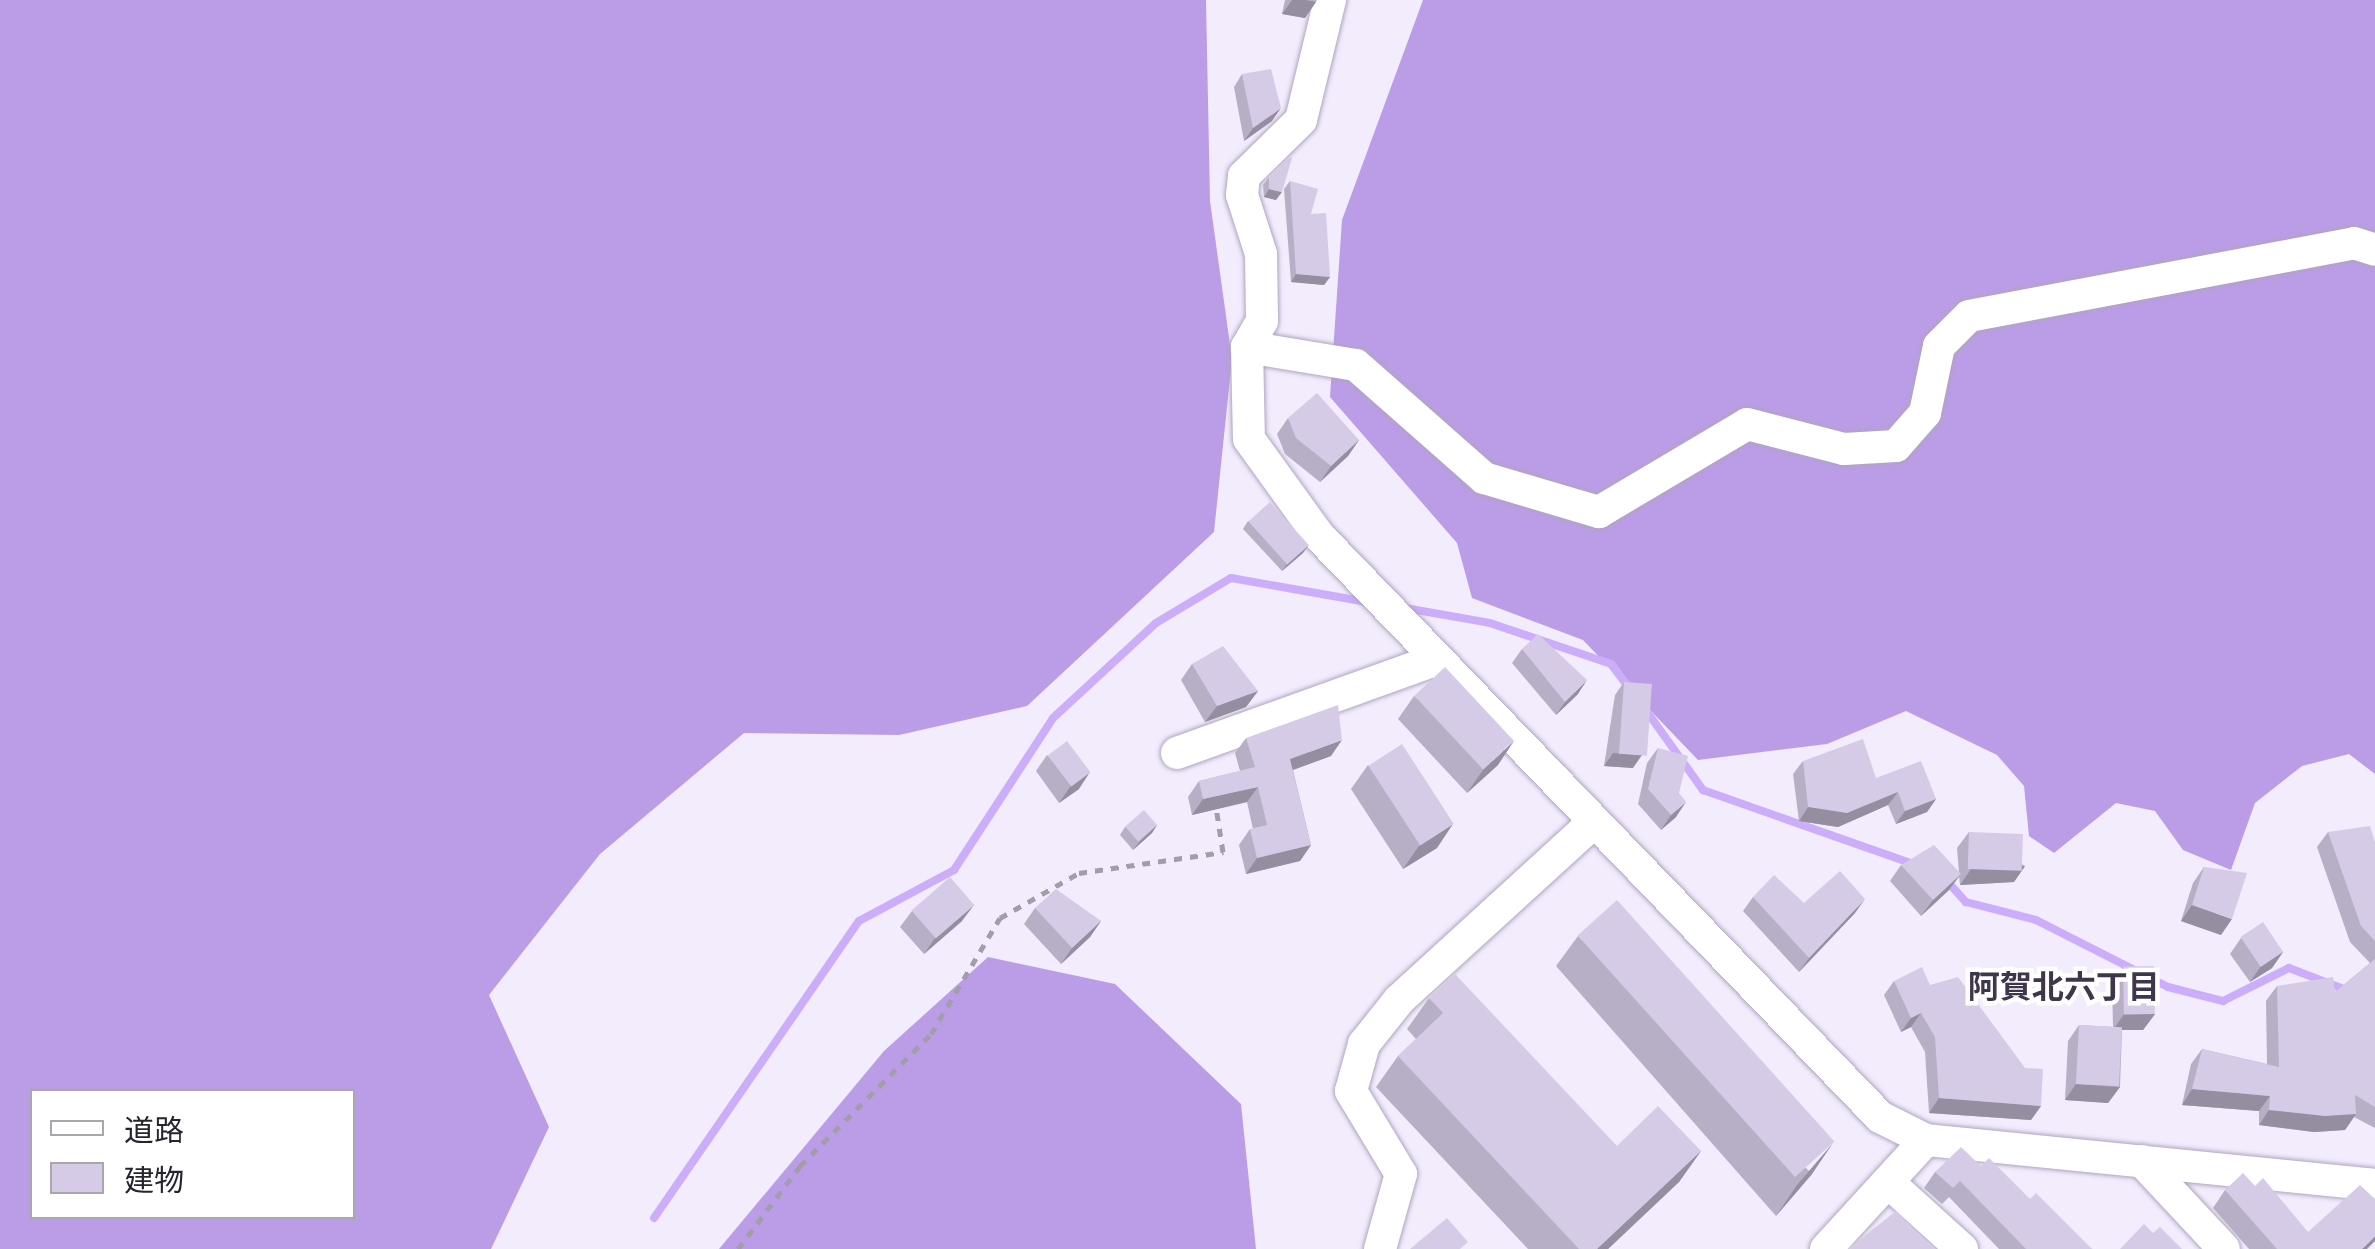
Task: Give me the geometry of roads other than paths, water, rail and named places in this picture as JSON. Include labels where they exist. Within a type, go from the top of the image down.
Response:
[{"type":"street","points":[[1330,0],[1302,120],[1244,176],[1262,254],[1262,321],[1247,347],[1249,439],[1319,536],[1826,1068],[1880,1117],[1926,1140],[2375,1185]]},
{"type":"street","points":[[1247,347],[1356,365],[1484,478],[1599,512],[1748,424],[1844,450],[1896,446],[1925,413],[1939,346],[1969,316],[2354,243],[2375,250]]},
{"type":"street","points":[[1178,753],[1435,660]]},
{"type":"street","points":[[1380,1249],[1401,1174],[1351,1091],[1364,1044],[1399,1000],[1593,824]]},
{"type":"street","points":[[1826,1249],[1926,1140]]},
{"type":"street","points":[[2142,1162],[2224,1249]]},
{"type":"street","points":[[1888,1182],[1962,1249]]},
{"type":"waterway","points":[[654,1218],[859,921],[954,870],[1053,718],[1156,623],[1231,578],[1367,602]]},
{"type":"waterway","points":[[1405,608],[1490,623],[1611,664],[1630,689]]},
{"type":"waterway","points":[[1645,709],[1703,790],[1916,865]]},
{"type":"waterway","points":[[1946,880],[1966,902],[2036,920],[2168,987],[2223,1001],[2289,968],[2349,991]]},
{"type":"district","name":"阿賀北六丁目","points":[[2064,986]]}]
